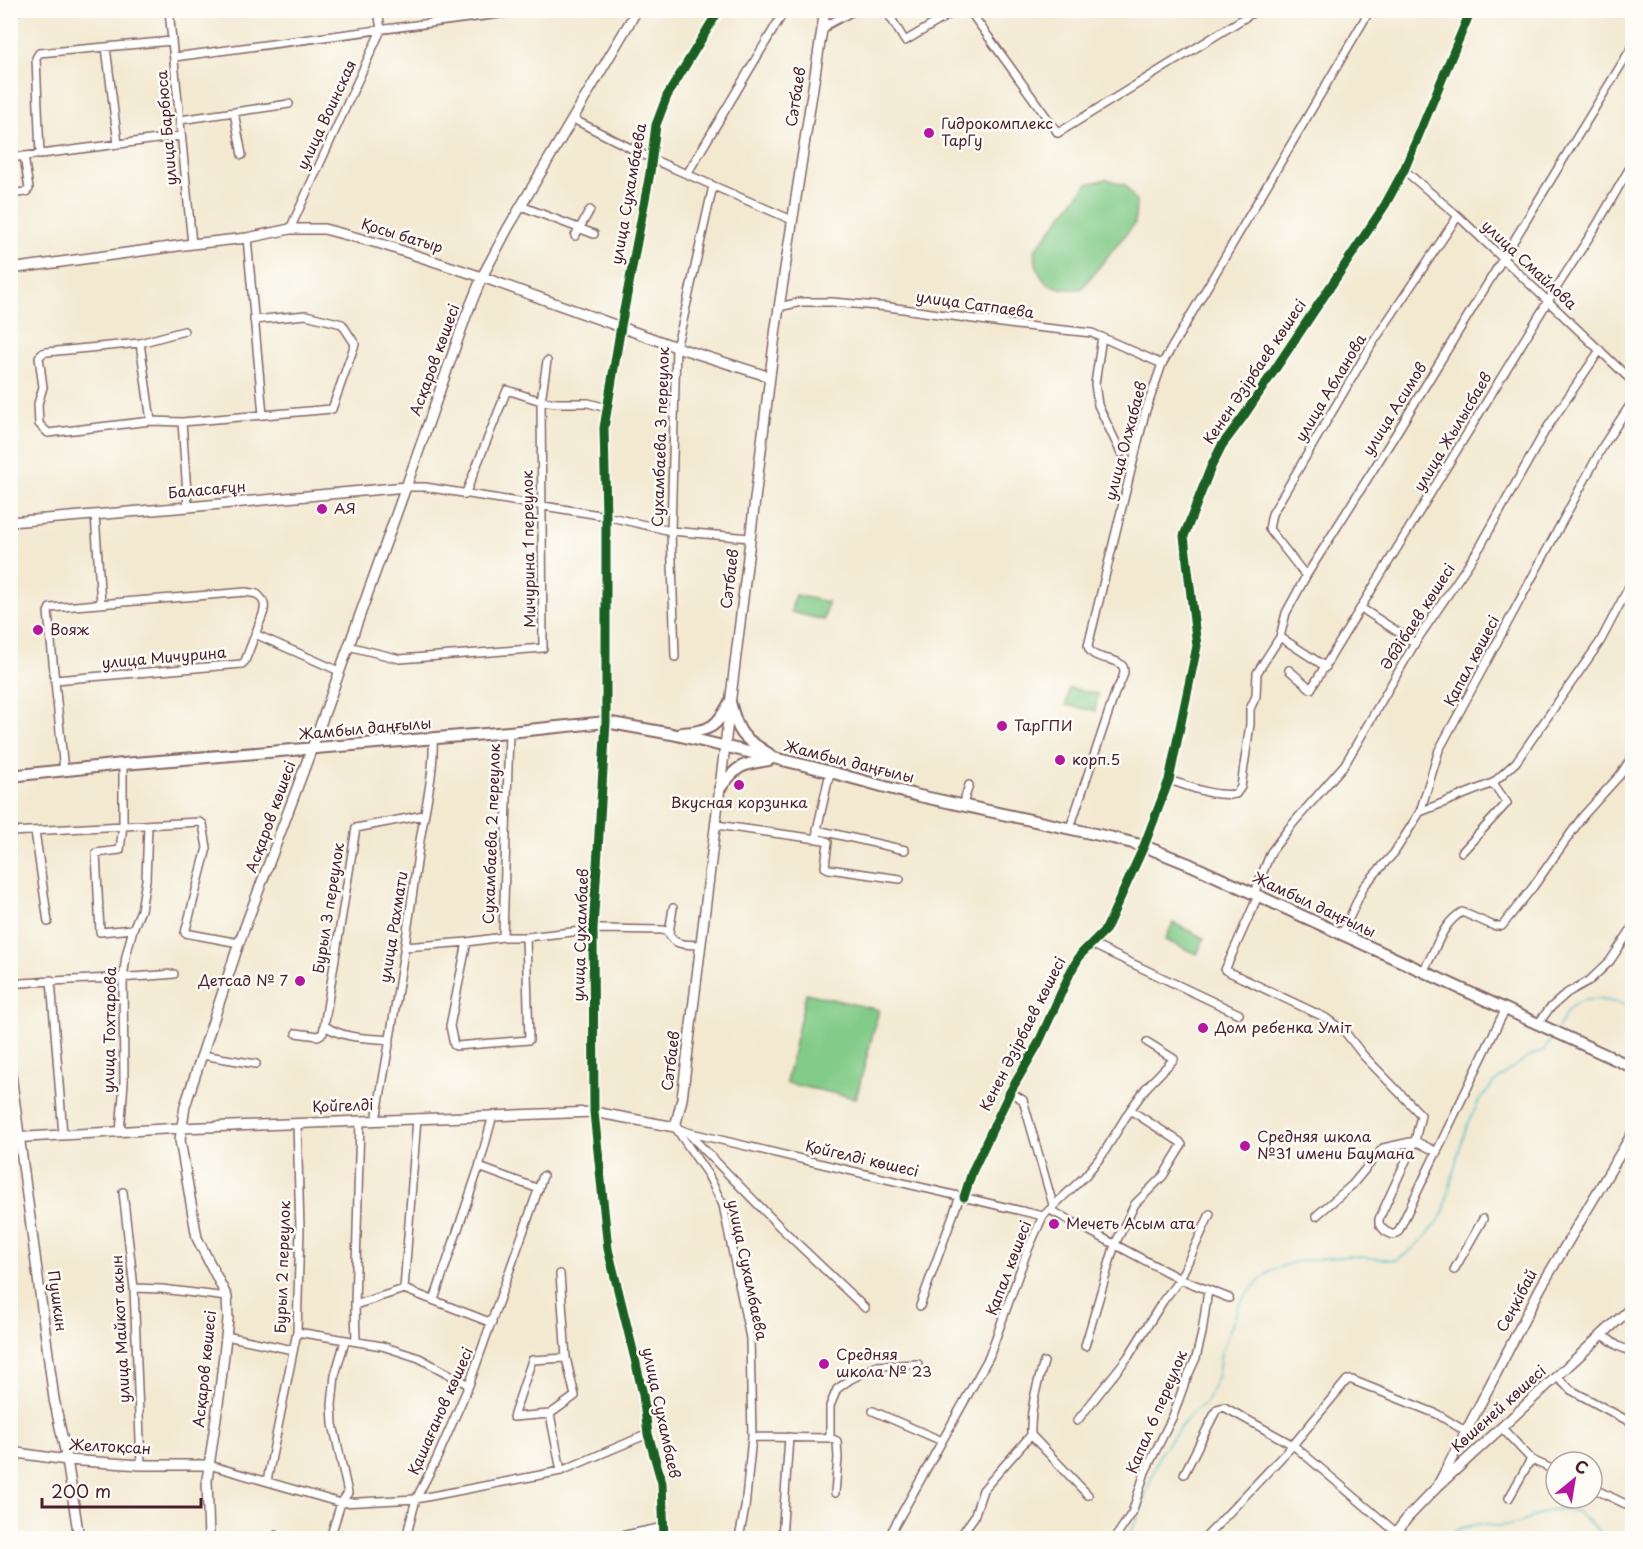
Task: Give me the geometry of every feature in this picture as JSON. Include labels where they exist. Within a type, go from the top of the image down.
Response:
[{"type":"main road","points":[[672,734],[703,731],[714,726],[722,718],[730,702]]},
{"type":"main road","points":[[730,702],[735,723],[742,735],[776,759]]},
{"type":"main road","name":"Жамбыл даңғылы","points":[[10,776],[606,722],[672,734],[915,795],[1144,846],[1191,865],[1632,1066]]},
{"type":"main road","points":[[720,788],[738,767],[752,762],[776,759]]},
{"type":"street","points":[[10,11],[19,10]]},
{"type":"street","name":"улица Барбюса","points":[[169,10],[192,244]]},
{"type":"street","points":[[378,10],[381,30]]},
{"type":"street","points":[[174,57],[529,10]]},
{"type":"street","name":"Асқаров көшесі","points":[[209,1539],[207,1480],[228,1319],[227,1297],[197,1238],[180,1140],[185,1106],[239,943],[482,277],[637,10]]},
{"type":"street","name":"улица Сухамбаева","points":[[621,326],[644,205],[656,125],[662,105],[719,10]]},
{"type":"street","points":[[687,174],[785,10]]},
{"type":"street","name":"Сәтбаев","points":[[675,1127],[682,1098],[778,307],[825,10]]},
{"type":"street","points":[[820,35],[827,25],[855,10]]},
{"type":"street","points":[[886,10],[905,41],[957,10]]},
{"type":"street","points":[[969,10],[1058,133],[1254,12],[1253,10]]},
{"type":"street","name":"улица Олжабаев","points":[[1070,828],[1115,693],[1124,673],[1121,663],[1093,654],[1089,651],[1088,646],[1145,413],[1162,364],[1370,10]]},
{"type":"street","name":"Кенен Әзірбаев көшесі","points":[[920,1306],[972,1172],[1010,1092],[1038,1044],[1080,954],[1106,929],[1144,846],[1169,780],[1197,646],[1184,536],[1211,466],[1222,445],[1385,206],[1404,170],[1472,10]]},
{"type":"street","name":"улица Воинская","points":[[290,229],[381,30]]},
{"type":"street","points":[[40,154],[37,55],[39,53],[172,40]]},
{"type":"street","name":"улица Асимов","points":[[1169,780],[1205,792],[1226,795],[1236,794],[1241,787],[1250,709],[1256,696],[1257,673],[1280,637],[1286,613],[1306,576],[1397,432],[1632,46]]},
{"type":"street","points":[[106,47],[118,144]]},
{"type":"street","points":[[180,120],[289,104]]},
{"type":"street","points":[[234,112],[242,155]]},
{"type":"street","points":[[573,119],[651,159],[792,220]]},
{"type":"street","points":[[10,158],[181,136]]},
{"type":"street","points":[[16,193],[26,192],[29,189],[24,156]]},
{"type":"street","name":"улица Жылысбаев","points":[[1289,670],[1311,689],[1595,228],[1632,164]]},
{"type":"street","name":"улица Смайлова","points":[[1404,170],[1458,216],[1632,381]]},
{"type":"street","name":"Сухамбаева 3 переулок","points":[[675,657],[671,531],[676,347],[713,186]]},
{"type":"street","points":[[521,207],[594,234]]},
{"type":"street","points":[[575,236],[590,210]]},
{"type":"street","name":"улица Абланова","points":[[1306,576],[1269,529],[1272,514],[1372,344],[1458,216]]},
{"type":"street","name":"Қосы батыр","points":[[10,269],[247,238],[290,229],[324,229],[381,244],[482,277],[676,347],[770,377]]},
{"type":"street","points":[[247,238],[263,415]]},
{"type":"street","name":"улица Сатпаева","points":[[778,307],[801,302],[832,302],[1092,333],[1162,364]]},
{"type":"street","points":[[184,332],[140,343],[40,354],[43,387],[38,404],[39,424],[48,433],[151,421],[182,422],[332,409],[355,344],[342,324],[306,315],[254,320]]},
{"type":"street","name":"улица Сухамбаев","points":[[621,326],[604,428],[606,722],[593,929],[594,1112],[608,1249],[639,1377],[648,1434],[662,1483],[664,1539]]},
{"type":"street","points":[[1102,337],[1095,384],[1098,405],[1121,453]]},
{"type":"street","points":[[140,343],[151,421]]},
{"type":"street","name":"Әбдібаев көшесі","points":[[1414,1141],[1421,1115],[1363,1055],[1345,1032],[1308,1008],[1225,970],[1271,852],[1345,764],[1415,643],[1480,547],[1545,431],[1600,350]]},
{"type":"street","name":"Мичурина 1 переулок","points":[[348,646],[400,660],[543,648],[541,401],[547,361]]},
{"type":"street","points":[[465,495],[507,390],[541,401],[588,403],[607,408]]},
{"type":"street","name":"Қапал көшесі","points":[[1342,934],[1364,886],[1394,853],[1420,812],[1439,750],[1603,447],[1632,402]]},
{"type":"street","points":[[182,422],[188,507]]},
{"type":"street","points":[[406,487],[425,487],[606,516],[671,531],[750,538]]},
{"type":"street","name":"Баласағұн","points":[[10,522],[406,487]]},
{"type":"street","points":[[95,515],[101,604]]},
{"type":"street","points":[[1420,812],[1493,783],[1516,762],[1600,642],[1632,581]]},
{"type":"street","name":"улица Мичурина","points":[[55,680],[240,665],[245,661],[265,607],[262,598],[250,592],[50,608],[55,680],[64,771]]},
{"type":"street","points":[[1361,608],[1415,643]]},
{"type":"street","points":[[255,634],[339,671]]},
{"type":"street","points":[[1280,637],[1326,667]]},
{"type":"street","name":"Сухамбаева 2 переулок","points":[[503,937],[509,732]]},
{"type":"street","name":"улица Рахмати","points":[[376,1120],[434,754],[433,738]]},
{"type":"street","points":[[1423,971],[1446,925],[1462,912],[1494,926],[1502,926],[1533,887],[1582,816],[1620,775],[1632,757]]},
{"type":"street","points":[[123,764],[123,825],[120,850],[96,853],[100,932],[133,929]]},
{"type":"street","points":[[817,839],[830,772]]},
{"type":"street","points":[[1462,852],[1507,803],[1493,783]]},
{"type":"street","points":[[963,804],[969,785]]},
{"type":"street","name":"Бурыл 3 переулок","points":[[324,1025],[355,830],[424,815]]},
{"type":"street","points":[[10,832],[200,822],[203,824],[207,848],[185,933],[239,943]]},
{"type":"street","name":"улица Тохтарова","points":[[120,1131],[124,1082],[123,979],[126,956],[141,910],[146,880],[148,825]]},
{"type":"street","points":[[716,825],[824,840],[828,842],[825,867],[900,879]]},
{"type":"street","points":[[817,830],[905,850]]},
{"type":"street","points":[[35,831],[48,922]]},
{"type":"street","points":[[673,908],[669,933],[671,939],[676,943],[701,945]]},
{"type":"street","points":[[1539,1024],[1549,1009],[1567,993],[1590,980],[1610,961],[1632,928]]},
{"type":"street","points":[[405,947],[593,929],[650,929],[669,933]]},
{"type":"street","name":"Сухамбаева 2 переулок","points":[[467,942],[450,1026],[456,1046],[529,1040],[526,937]]},
{"type":"street","points":[[1091,944],[1239,1014]]},
{"type":"street","points":[[10,984],[51,980],[123,979],[174,974]]},
{"type":"street","points":[[51,980],[63,1135]]},
{"type":"street","points":[[1414,1141],[1379,1219],[1379,1224],[1384,1231],[1393,1235],[1398,1232],[1506,1009]]},
{"type":"street","points":[[296,1033],[318,1036],[323,1033],[324,1025],[348,1036],[390,1041]]},
{"type":"street","name":"Қапал көшесі","points":[[888,1539],[989,1357],[1026,1254],[1043,1216],[1085,1176],[1146,1088],[1174,1059],[1147,1042]]},
{"type":"street","points":[[202,1055],[256,1064]]},
{"type":"street","name":"Пушкин","points":[[10,1067],[15,1138],[54,1399],[67,1461],[79,1539]]},
{"type":"street","points":[[1010,1092],[1023,1101],[1051,1207],[1180,1279],[1229,1298]]},
{"type":"street","points":[[1084,1346],[1116,1244],[1135,1204],[1163,1176],[1182,1145],[1130,1110]]},
{"type":"street","name":"Қойгелді","points":[[15,1138],[181,1128],[594,1112],[675,1127]]},
{"type":"street","points":[[434,1300],[493,1115]]},
{"type":"street","points":[[404,1289],[417,1118]]},
{"type":"street","points":[[356,1341],[360,1121]]},
{"type":"street","name":"Бурыл 2 переулок","points":[[267,1481],[297,1332],[300,1229],[297,1123]]},
{"type":"street","name":"улица Сухамбаева","points":[[675,1127],[708,1175],[723,1204],[750,1338],[752,1437],[745,1508],[739,1539]]},
{"type":"street","name":"Қойгелді көшесі","points":[[675,1127],[687,1132],[1043,1216]]},
{"type":"street","points":[[687,1132],[780,1227],[865,1308]]},
{"type":"street","name":"Сеңкібай","points":[[1437,1487],[1541,1287],[1632,1134]]},
{"type":"street","points":[[1316,1216],[1352,1185],[1383,1148],[1414,1141],[1437,1152]]},
{"type":"street","points":[[478,1167],[538,1189]]},
{"type":"street","name":"Қашағанов көшесі","points":[[406,1539],[416,1499],[469,1385],[543,1176]]},
{"type":"street","name":"улица Майкот акын","points":[[123,1192],[134,1288],[141,1465]]},
{"type":"street","points":[[1077,1421],[1128,1357],[1163,1301],[1180,1279],[1210,1214]]},
{"type":"street","points":[[1454,1270],[1484,1219]]},
{"type":"street","points":[[560,1274],[566,1359],[574,1396],[550,1414],[513,1417],[532,1360],[566,1359]]},
{"type":"street","points":[[134,1288],[227,1297]]},
{"type":"street","points":[[355,1305],[404,1289],[492,1323]]},
{"type":"street","name":"Капал 6 переулок","points":[[1115,1539],[1132,1513],[1145,1472],[1173,1416],[1196,1358],[1208,1290]]},
{"type":"street","name":"Көшеней көшесі","points":[[1395,1536],[1408,1517],[1437,1487],[1632,1307]]},
{"type":"street","points":[[297,1332],[382,1346],[419,1358],[469,1385]]},
{"type":"street","points":[[1603,1335],[1618,1346],[1632,1352]]},
{"type":"street","points":[[226,1336],[293,1350]]},
{"type":"street","points":[[330,1539],[341,1503],[348,1493],[333,1424],[332,1405],[335,1375],[345,1341]]},
{"type":"street","points":[[959,1539],[974,1517],[983,1490],[1031,1435],[1034,1394],[1044,1362]]},
{"type":"street","points":[[830,1438],[830,1406],[837,1389],[877,1366],[918,1364]]},
{"type":"street","points":[[1557,1377],[1571,1390],[1632,1424]]},
{"type":"street","points":[[1205,1539],[1293,1445],[1347,1380],[1437,1414],[1465,1431]]},
{"type":"street","points":[[1184,1474],[1217,1408],[1229,1409],[1293,1445],[1395,1536]]},
{"type":"street","points":[[873,1411],[942,1441]]},
{"type":"street","points":[[550,1414],[561,1471]]},
{"type":"street","points":[[1501,1427],[1531,1459],[1544,1466]]},
{"type":"street","points":[[209,1465],[341,1503],[416,1499],[561,1471],[648,1434]]},
{"type":"street","points":[[1031,1435],[1088,1495]]},
{"type":"street","points":[[752,1437],[830,1438],[837,1441],[835,1493]]},
{"type":"street","points":[[782,1539],[789,1437]]},
{"type":"street","name":"Желтоқсан","points":[[10,1452],[67,1461],[141,1465],[209,1465]]},
{"type":"street","points":[[1509,1498],[1531,1459]]},
{"type":"street","points":[[1604,1494],[1632,1507]]},
{"type":"street","points":[[611,1539],[664,1527]]},
{"type":"green space","points":[[1106,179],[1125,185],[1136,201],[1135,223],[1081,289],[1061,288],[1047,283],[1039,271],[1034,251],[1087,184]]},
{"type":"green space","points":[[795,595],[828,602],[824,620],[791,612]]},
{"type":"green space","points":[[1069,688],[1098,694],[1095,711],[1066,705]]},
{"type":"green space","points":[[1173,923],[1204,938],[1197,954],[1165,940]]},
{"type":"green space","points":[[806,993],[879,1010],[856,1098],[786,1083]]},
{"type":"waterway","points":[[1558,1028],[1569,1009],[1584,1000],[1609,1001],[1632,1006]]},
{"type":"waterway","points":[[1127,1538],[1137,1520],[1160,1453],[1192,1413],[1206,1402],[1218,1375],[1221,1354],[1240,1303],[1250,1290],[1268,1273],[1299,1261],[1350,1256],[1396,1260],[1407,1254],[1427,1235],[1444,1211],[1458,1154],[1467,1126],[1479,1101],[1508,1071],[1544,1050],[1554,1035]]},
{"type":"waterway","points":[[1444,1538],[1461,1528],[1479,1524],[1499,1526],[1517,1524],[1550,1510],[1564,1509],[1576,1511],[1607,1538]]},
{"type":"cycle path","points":[[664,1538],[662,1483],[648,1434],[643,1395],[608,1249],[594,1112],[593,929],[606,722],[604,428],[650,173],[656,125],[667,96],[719,10]]},
{"type":"cycle path","points":[[964,1197],[972,1172],[1010,1092],[1038,1044],[1071,971],[1081,954],[1106,929],[1144,846],[1169,780],[1197,646],[1184,536],[1211,467],[1222,445],[1385,205],[1404,170],[1471,10]]},
{"type":"place","name":"Гидрокомплекс ТарГу","points":[[929,133]]},
{"type":"place","name":"АЯ","points":[[322,509]]},
{"type":"place","name":"Вояж","points":[[38,630]]},
{"type":"place","name":"ТарГПИ","points":[[1002,726]]},
{"type":"place","name":"корп.5","points":[[1060,760]]},
{"type":"place","name":"Вкусная корзинка","points":[[739,785]]},
{"type":"place","name":"Детсад № 7","points":[[300,981]]},
{"type":"place","name":"Дом ребенка Умiт","points":[[1203,1028]]},
{"type":"place","name":"Средняя школа №31 имени Баумана","points":[[1245,1146]]},
{"type":"place","name":"Мечеть Асым ата","points":[[1054,1224]]},
{"type":"place","name":"Средняя школа № 23","points":[[824,1364]]}]
